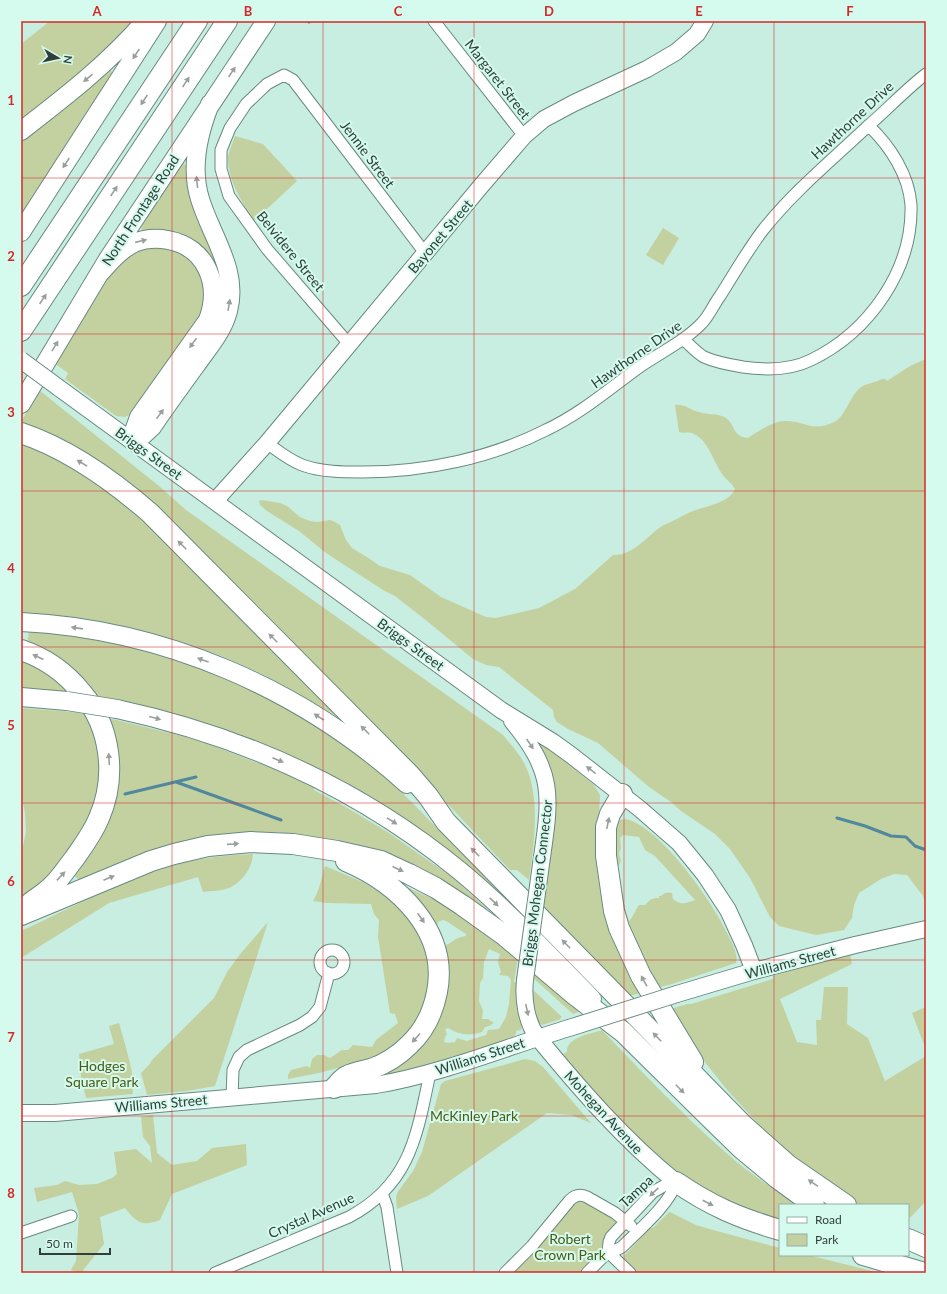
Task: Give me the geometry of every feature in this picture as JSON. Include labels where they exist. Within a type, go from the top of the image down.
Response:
[{"type":"highway","points":[[21,286],[197,21]]},
{"type":"highway","points":[[21,331],[227,21]]},
{"type":"highway","points":[[21,265],[30,252],[64,220]]},
{"type":"highway","points":[[26,435],[66,453],[103,476],[123,490],[150,513],[410,775],[428,796],[446,822],[748,1129],[781,1159],[845,1204]]},
{"type":"highway","points":[[21,650],[45,660],[76,685],[88,699],[99,717],[104,730],[109,765],[106,798],[102,810],[86,843],[66,871],[50,888],[21,910]]},
{"type":"highway","points":[[622,794],[608,820],[605,842],[611,894],[619,928],[650,992],[716,1097]]},
{"type":"highway","points":[[21,915],[134,867],[174,854],[208,846],[270,842],[337,850],[381,861],[436,888],[499,931],[575,995],[623,1032],[745,1152],[782,1182],[813,1204]]},
{"type":"highway","points":[[293,844],[332,855],[353,864],[376,877],[400,894],[418,913],[431,936],[437,953],[439,985],[434,1006],[422,1031],[395,1057],[377,1067],[347,1076],[334,1088]]},
{"type":"highway","points":[[676,1182],[696,1196],[721,1209],[742,1218],[779,1230]]},
{"type":"highway","points":[[866,1256],[925,1273]]},
{"type":"main road","points":[[21,131],[109,59],[124,45],[145,21]]},
{"type":"main road","points":[[21,232],[158,21]]},
{"type":"main road","name":"North Frontage Road","points":[[21,404],[100,272],[266,21]]},
{"type":"main road","name":"Bayonet Street","points":[[215,501],[267,443],[524,136],[544,119],[634,75],[676,52],[697,34],[705,21]]},
{"type":"main road","points":[[100,272],[114,258],[134,243],[144,240],[164,240],[183,245],[192,251],[205,265],[212,282],[214,295],[208,320],[139,417],[133,434],[133,441],[152,427],[214,340],[223,325],[229,310],[231,296],[229,274],[223,255],[207,218],[197,186],[196,157],[199,138],[210,104]]},
{"type":"main road","name":"Briggs Street","points":[[21,360],[506,714],[558,745],[622,794],[679,843],[705,875],[724,904],[737,928],[754,971]]},
{"type":"main road","points":[[21,622],[85,629],[137,640],[202,659],[249,679],[304,708],[365,749],[404,781],[446,822]]},
{"type":"main road","points":[[21,697],[67,701],[117,709],[186,726],[248,747],[308,773],[335,788],[376,811],[402,828],[437,853],[485,893],[535,941],[623,1032]]},
{"type":"main road","name":"Briggs Mohegan Connector","points":[[506,714],[535,752],[544,772],[549,801],[524,993],[526,1008],[532,1028],[538,1038]]},
{"type":"main road","name":"Williams Street","points":[[21,1113],[55,1113],[376,1085],[394,1082],[754,971],[855,945],[926,929]]},
{"type":"main road","name":"Mohegan Avenue","points":[[538,1038],[620,1131],[655,1165],[676,1182]]},
{"type":"street","name":"Margaret Street","points":[[434,21],[524,136]]},
{"type":"street","name":"Hawthorne Drive","points":[[267,443],[304,466],[348,472],[377,472],[409,469],[470,458],[512,445],[546,430],[578,412],[656,355],[683,340],[703,322],[742,259],[763,230],[792,196],[912,85],[926,74]]},
{"type":"street","name":"Belvidere Street","points":[[284,75],[267,84],[246,104],[230,128],[221,150],[221,169],[229,196],[267,249],[349,344]]},
{"type":"street","name":"Jennie Street","points":[[284,75],[293,80],[425,253]]},
{"type":"street","points":[[683,340],[704,357],[733,365],[760,369],[784,367],[810,360],[835,346],[874,310],[891,284],[902,258],[909,228],[911,204],[906,180],[894,157],[880,136],[869,126]]},
{"type":"street","points":[[232,1097],[233,1070],[239,1057],[247,1050],[300,1025],[312,1017],[320,1007],[329,973]]},
{"type":"street","name":"Crystal Avenue","points":[[215,1273],[349,1216],[365,1207],[382,1193],[399,1172],[413,1146],[430,1072]]},
{"type":"street","name":"Tampa","points":[[588,1273],[608,1252],[622,1247],[637,1232],[665,1202],[674,1189],[676,1182],[666,1184],[659,1188],[626,1221],[611,1237],[608,1252]]},
{"type":"street","points":[[382,1193],[387,1207],[397,1273]]},
{"type":"street","points":[[505,1273],[532,1246],[570,1200],[576,1196],[588,1197],[626,1221],[637,1232]]},
{"type":"street","points":[[21,1233],[71,1216]]},
{"type":"street","points":[[608,1252],[630,1273]]},
{"type":"green space","points":[[50,21],[133,21],[119,37],[63,90],[21,122],[21,44]]},
{"type":"green space","points":[[108,69],[115,74],[21,222],[21,139]]},
{"type":"green space","points":[[235,136],[263,144],[297,181],[254,221],[236,191],[230,174],[228,157]]},
{"type":"green space","points":[[183,161],[185,165],[189,165],[220,265],[223,305],[211,266],[145,235],[141,228],[150,210]]},
{"type":"green space","points":[[663,228],[679,238],[663,265],[646,255]]},
{"type":"green space","points":[[143,246],[177,249],[195,263],[206,288],[204,313],[135,412],[125,417],[116,416],[65,379],[68,373],[54,363],[117,262]]},
{"type":"green space","points":[[926,359],[926,905],[923,896],[907,875],[894,874],[881,879],[859,893],[854,905],[852,918],[844,930],[816,935],[779,926],[770,917],[750,878],[730,849],[715,834],[649,787],[598,743],[568,729],[557,722],[554,717],[553,710],[499,667],[486,665],[473,659],[395,596],[383,590],[326,553],[299,531],[267,511],[260,505],[259,501],[262,500],[280,503],[287,506],[300,517],[310,521],[333,521],[340,525],[346,540],[352,548],[380,566],[410,575],[441,597],[486,617],[496,618],[539,608],[575,589],[613,555],[633,549],[662,526],[684,515],[723,501],[732,494],[735,489],[719,470],[707,447],[699,437],[692,433],[679,432],[675,405],[681,405],[702,413],[723,416],[729,421],[739,435],[748,438],[774,423],[784,421],[814,426],[826,425],[834,422],[842,415],[853,396],[862,386],[882,379],[887,381],[910,366]]},
{"type":"green space","points":[[39,390],[159,486],[186,510],[503,735],[523,761],[530,778],[533,792],[535,822],[529,880],[517,870],[510,870],[424,779],[182,534],[21,425],[21,422]]},
{"type":"green space","points":[[21,438],[117,492],[344,720],[264,675],[236,662],[176,640],[84,619],[21,614]]},
{"type":"green space","points":[[29,630],[124,644],[158,653],[193,664],[227,678],[292,710],[322,728],[372,765],[505,894],[502,899],[302,762],[270,747],[231,732],[177,715],[95,698],[27,646]]},
{"type":"green space","points":[[21,657],[35,662],[77,695],[21,691]]},
{"type":"green space","points":[[21,708],[74,712],[95,716],[105,774],[92,823],[57,870],[21,900],[21,856],[26,832],[25,813],[21,792]]},
{"type":"green space","points":[[108,718],[195,739],[279,771],[314,787],[314,790],[389,833],[452,877],[486,908],[482,915],[369,852],[324,838],[277,832],[233,833],[180,843],[142,854],[111,866],[81,883],[71,871],[94,844]]},
{"type":"green space","points":[[534,738],[550,749],[594,785],[600,795],[598,834],[641,993],[629,996],[542,905],[554,822]]},
{"type":"green space","points":[[626,819],[640,825],[655,836],[685,869],[712,906],[722,923],[735,950],[736,963],[669,985],[652,989],[639,963],[615,883],[615,824],[620,820]],"holes":[[[623,835],[639,837],[645,850],[655,856],[695,900],[679,903],[673,899],[672,893],[669,892],[659,896],[659,898],[651,899],[645,905],[639,905],[629,921],[625,908],[618,867],[621,861],[619,853],[621,848],[620,838]]]},
{"type":"green space","points":[[253,854],[251,864],[246,874],[243,878],[228,888],[203,892],[198,877],[109,903],[21,958],[21,931],[116,886],[155,871],[194,860]]},
{"type":"green space","points":[[325,866],[363,882],[383,894],[399,908],[416,927],[426,945],[432,972],[420,1023],[406,1041],[375,1058],[319,1073],[288,1079],[288,1075],[291,1070],[307,1066],[310,1068],[312,1059],[317,1055],[324,1055],[330,1058],[342,1050],[348,1050],[353,1045],[372,1047],[376,1040],[398,1023],[395,1014],[390,1013],[378,937],[379,920],[374,914],[371,904],[327,903],[313,901],[319,888]]},
{"type":"green space","points":[[395,882],[440,902],[465,918],[518,957],[514,982],[517,982],[517,1001],[522,1027],[521,1030],[516,1031],[516,1034],[513,1037],[430,1064],[380,1077],[381,1070],[394,1062],[444,975]],"holes":[[[443,920],[466,934],[466,936],[443,946],[437,927],[438,922]],[[489,949],[500,954],[498,962],[501,972],[499,975],[508,976],[511,980],[509,1004],[506,1017],[499,1029],[488,1030],[486,1035],[467,1041],[457,1038],[455,1042],[444,1042],[447,1034],[445,1029],[448,1028],[464,1034],[473,1034],[482,1032],[485,1027],[494,1023],[488,1019],[482,1019],[483,1010],[479,1002],[480,983],[483,978],[484,962]]]},
{"type":"green space","points":[[268,922],[215,1086],[187,1091],[147,1095],[141,1073],[214,998],[227,972],[241,953]]},
{"type":"green space","points":[[850,954],[852,964],[780,999],[797,1042],[817,1045],[816,1020],[821,1020],[824,987],[848,987],[847,1024],[868,1038],[885,1081],[926,1056],[926,1201],[909,1219],[909,1204],[855,1204],[847,1200],[793,1156],[763,1129],[728,1091],[700,1056],[667,1010],[773,979],[773,976]]},
{"type":"green space","points":[[533,969],[581,1011],[573,1014],[532,977]]},
{"type":"green space","points":[[531,988],[562,1017],[560,1018],[561,1019],[542,1025],[539,1023],[537,1024],[534,1017]]},
{"type":"green space","points":[[926,1007],[926,1050],[912,1013]]},
{"type":"green space","name":"Hodges Square Park","points":[[119,1023],[132,1071],[133,1094],[86,1098],[81,1076],[79,1054],[114,1044],[109,1026]]},
{"type":"green space","points":[[602,1030],[707,1136],[750,1172],[796,1204],[779,1204],[779,1228],[699,1195],[615,1115],[573,1069],[563,1054],[567,1052],[570,1043],[580,1037]]},
{"type":"green space","name":"McKinley Park","points":[[525,1059],[535,1061],[543,1067],[591,1123],[571,1115],[547,1113],[428,1196],[397,1209],[397,1193],[413,1171],[422,1152],[441,1084],[445,1081]]},
{"type":"green space","points":[[153,1115],[157,1153],[172,1165],[197,1161],[212,1148],[246,1144],[247,1165],[172,1194],[160,1220],[148,1223],[140,1222],[136,1220],[125,1208],[100,1217],[104,1244],[81,1273],[71,1270],[76,1261],[79,1214],[72,1192],[37,1202],[34,1188],[57,1185],[65,1181],[79,1185],[97,1184],[112,1178],[117,1174],[114,1152],[136,1149],[152,1163],[150,1146],[143,1137],[141,1117]]},
{"type":"green space","name":"Robert Crown Park","points":[[580,1201],[585,1202],[612,1217],[616,1223],[604,1239],[600,1252],[580,1273],[511,1273],[574,1203]]},
{"type":"green space","points":[[670,1212],[696,1225],[779,1248],[779,1256],[812,1256],[880,1273],[637,1273],[626,1263],[624,1256],[650,1228],[653,1228]]},
{"type":"waterway","points":[[125,794],[196,777]]},
{"type":"waterway","points":[[176,782],[281,820]]},
{"type":"waterway","points":[[837,818],[865,826],[891,836],[906,837],[915,846],[926,850]]}]
